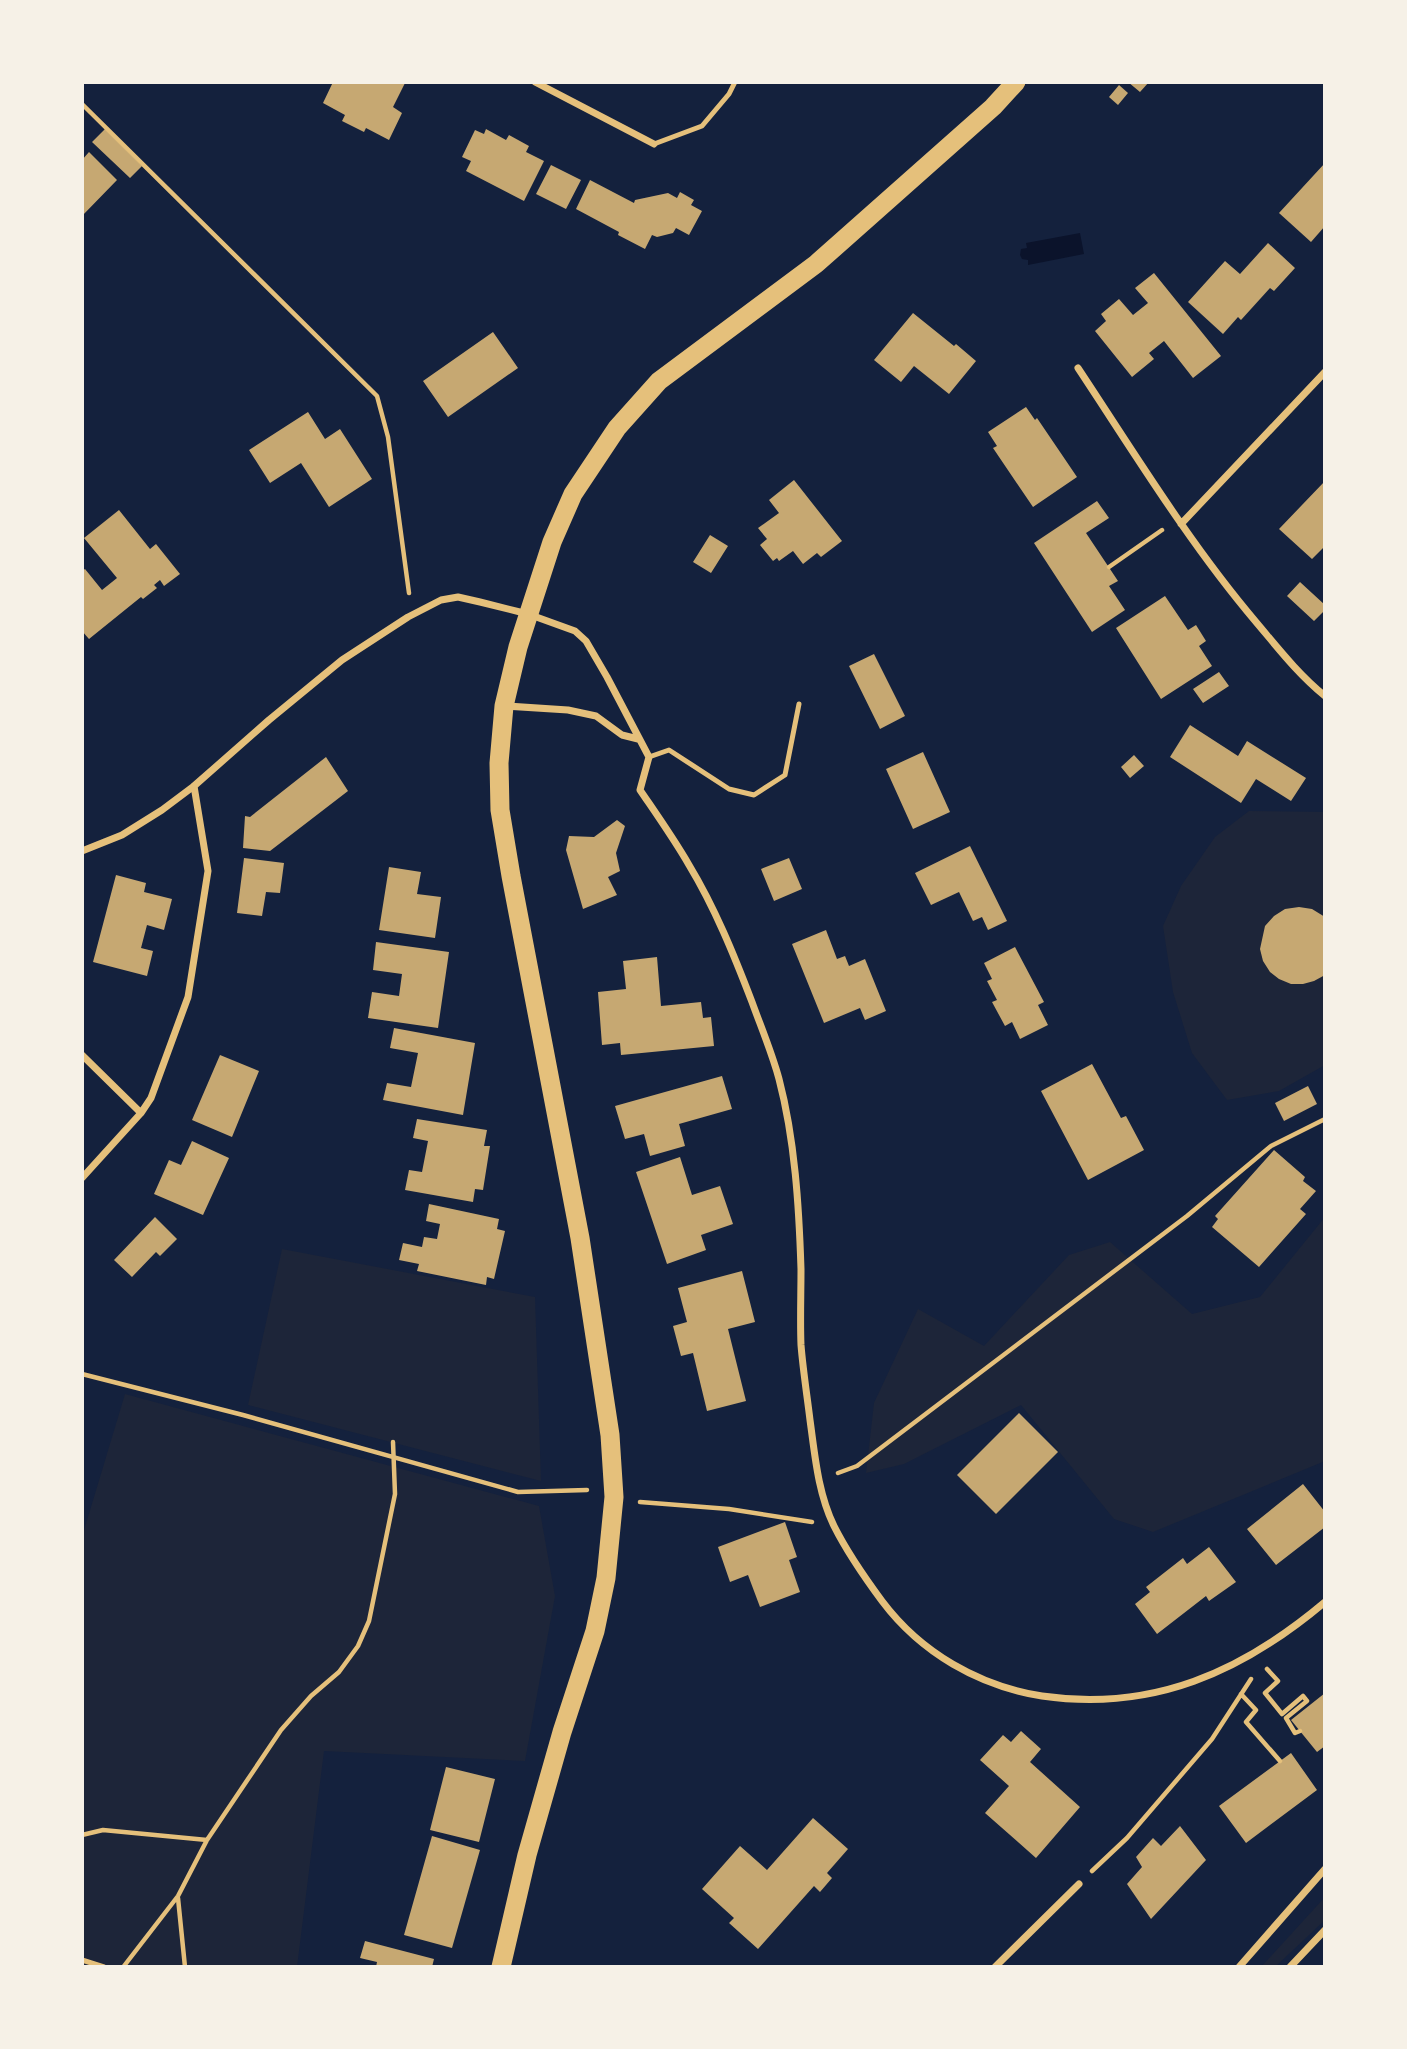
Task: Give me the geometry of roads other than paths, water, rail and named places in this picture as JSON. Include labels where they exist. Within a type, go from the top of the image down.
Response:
[{"type":"highway","points":[[501,1967],[562,1732],[595,1631],[606,1578],[614,1497],[610,1435],[580,1238],[500,810],[499,763],[504,706],[528,614],[552,542],[573,494],[617,428],[659,381],[816,264],[993,107],[1016,82]]},
{"type":"street","points":[[535,82],[654,144]]},
{"type":"street","points":[[1078,368],[1181,524],[1235,598],[1302,677],[1325,696]]},
{"type":"street","points":[[1181,524],[1325,372]]},
{"type":"street","points":[[82,851],[122,835],[162,810],[342,660],[408,617],[441,600],[458,597],[528,614],[575,631],[581,636],[632,722],[649,757],[640,790],[690,866],[718,919],[779,1078],[796,1192],[801,1268],[801,1346],[818,1480],[833,1525],[867,1581],[895,1619],[929,1650],[969,1674],[1021,1693],[1073,1700],[1120,1699],[1174,1690],[1231,1666],[1269,1643],[1325,1602]]},
{"type":"street","points":[[504,706],[568,710],[596,716],[622,735],[638,739]]},
{"type":"street","points":[[82,1178],[141,1114],[151,1098],[188,998],[208,871],[194,786]]},
{"type":"street","points":[[82,1055],[141,1114]]},
{"type":"street","points":[[1239,1967],[1325,1869]]},
{"type":"street","points":[[995,1967],[1079,1884]]},
{"type":"street","points":[[1290,1967],[1325,1930]]},
{"type":"lane","points":[[654,144],[702,126],[729,94],[735,82]]},
{"type":"lane","points":[[649,757],[669,750],[729,789],[754,794],[785,775],[799,704]]},
{"type":"lane","points":[[82,1960],[104,1967]]}]
